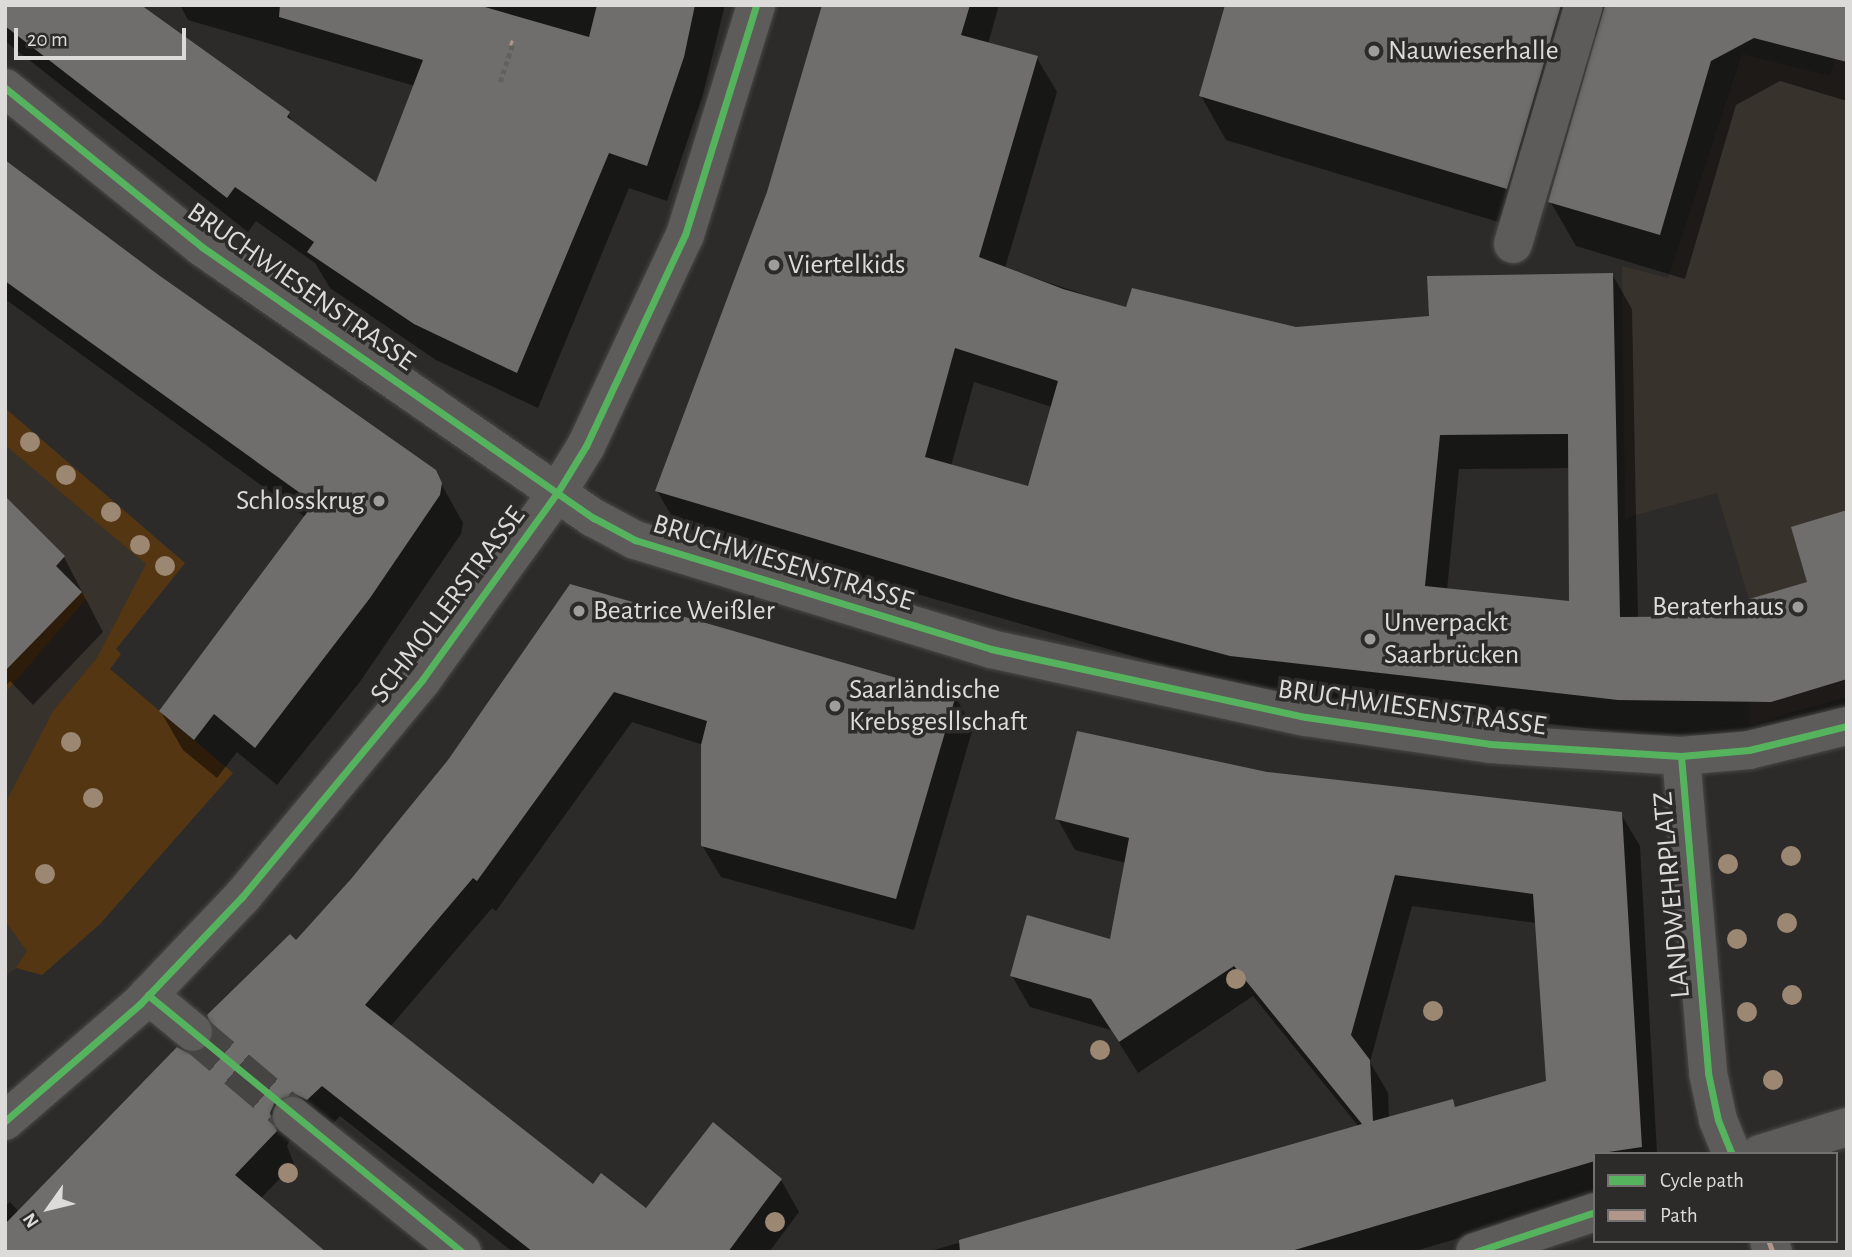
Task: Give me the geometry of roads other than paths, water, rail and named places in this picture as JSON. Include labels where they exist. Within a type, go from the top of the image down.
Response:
[{"type":"street","name":"SCHMOLLERSTRASSE","points":[[5,1121],[148,995],[242,897],[422,680],[559,490],[586,446],[680,247],[756,5]]},
{"type":"street","points":[[1513,244],[1584,5]]},
{"type":"street","name":"BRUCHWIESENSTRASSE","points":[[5,88],[201,247],[559,490],[594,518],[635,540],[991,649],[1156,688],[1306,717],[1490,744],[1681,756]]},
{"type":"street","name":"LANDWEHRPLATZ","points":[[1731,1152],[1717,1120],[1708,1073],[1681,756],[1749,750],[1847,726]]},
{"type":"street","points":[[148,995],[192,1031]]},
{"type":"street","points":[[292,1116],[463,1252]]},
{"type":"street","points":[[1766,1152],[1847,1127]]},
{"type":"street","points":[[1475,1252],[1593,1213]]},
{"type":"tunnel","points":[[193,1032],[292,1116]]},
{"type":"place","name":"Nauwieserhalle","points":[[1374,51]]},
{"type":"place","name":"Viertelkids","points":[[774,265]]},
{"type":"place","name":"Schlosskrug","points":[[379,501]]},
{"type":"place","name":"Beraterhaus","points":[[1798,607]]},
{"type":"place","name":"Beatrice Weißler","points":[[579,611]]},
{"type":"place","name":"Unverpackt Saarbrücken","points":[[1370,639]]},
{"type":"place","name":"Saarländische Krebsgesllschaft","points":[[835,706]]}]
